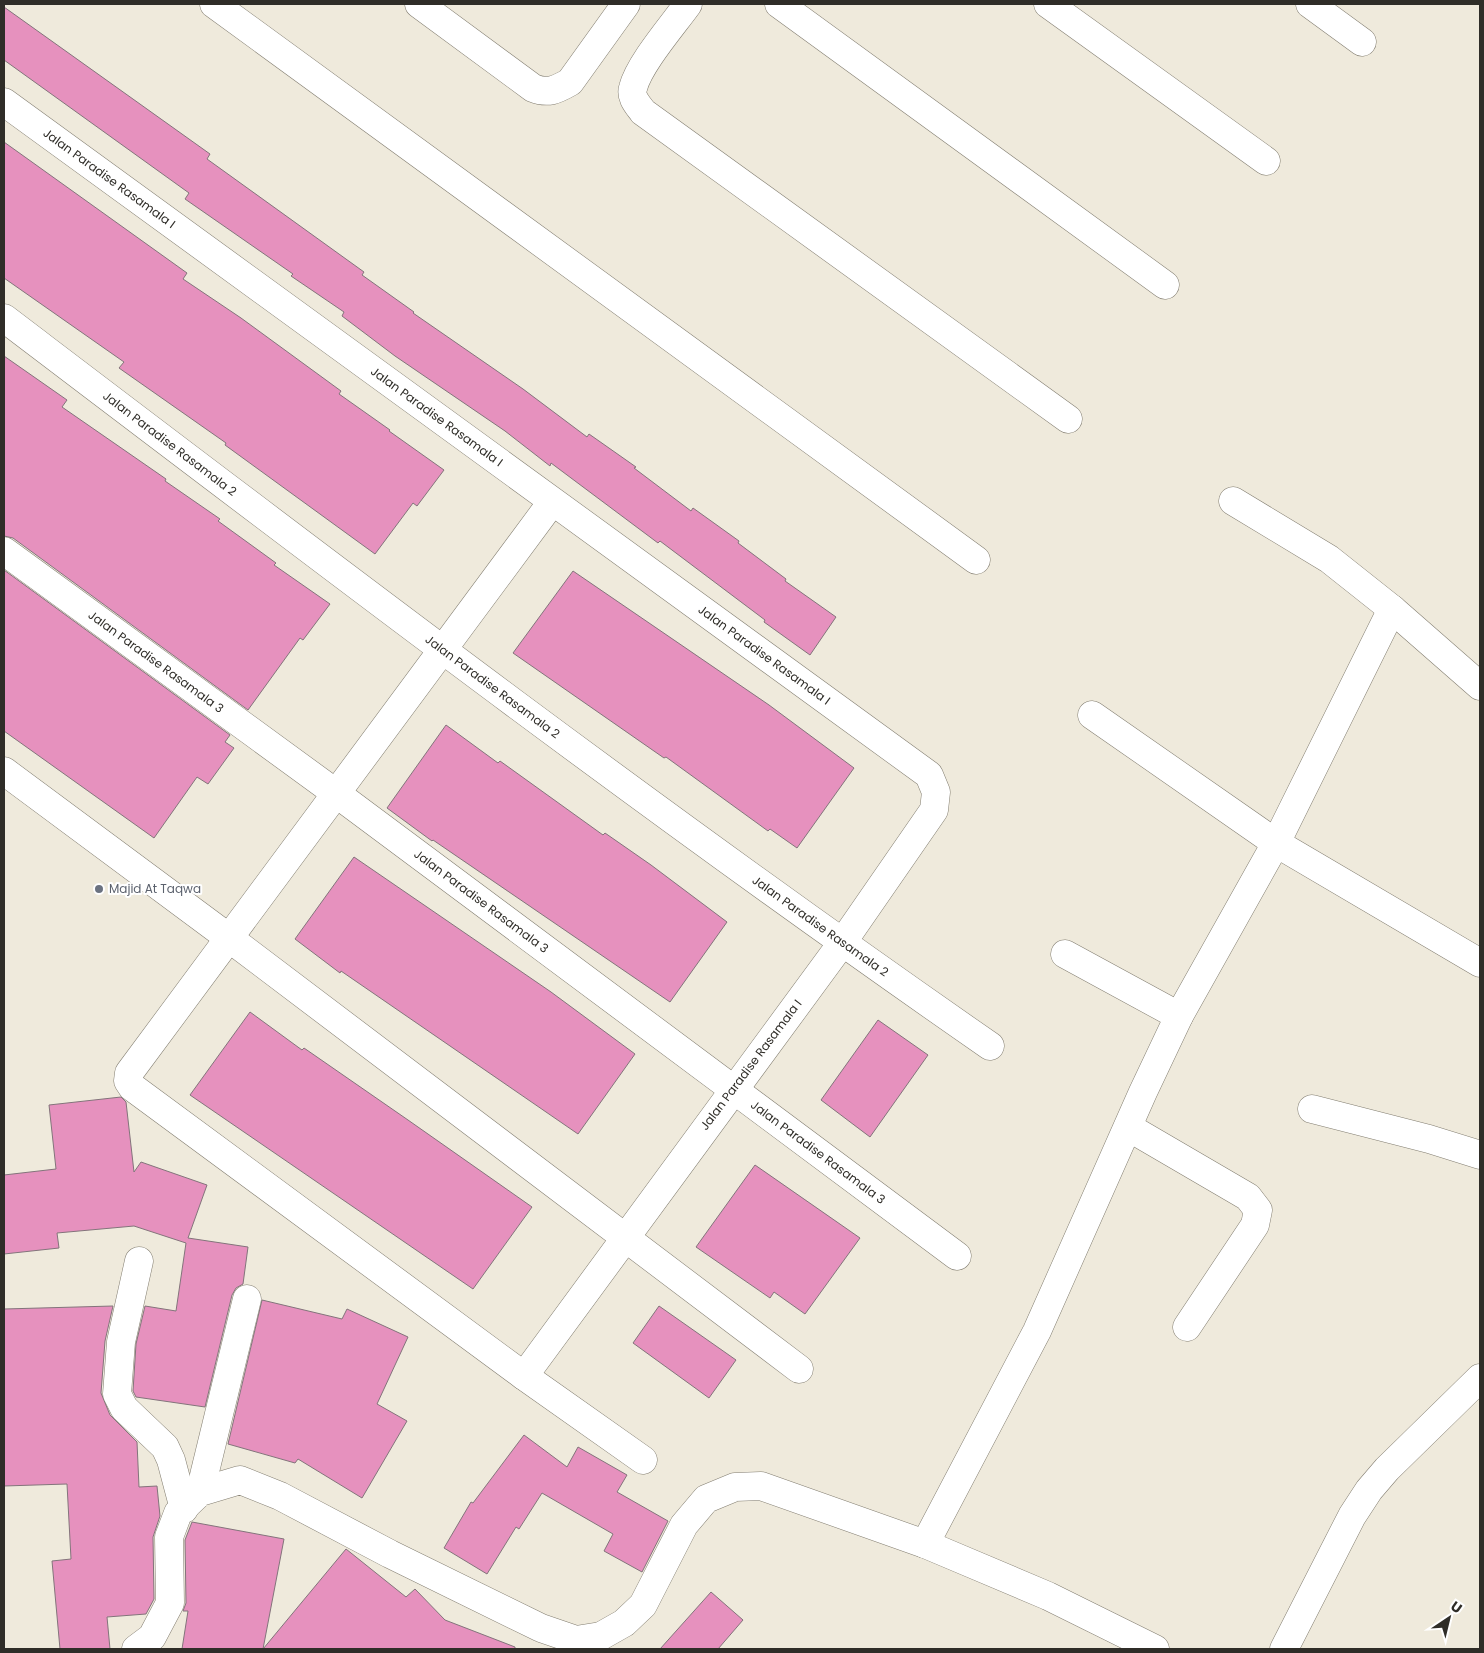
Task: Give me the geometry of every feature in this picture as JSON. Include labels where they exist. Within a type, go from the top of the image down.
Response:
[{"type":"street","points":[[214,4],[976,560]]},
{"type":"street","points":[[420,4],[532,88],[544,92],[558,89],[570,82],[626,4]]},
{"type":"street","points":[[688,4],[644,68],[632,89],[634,101],[643,112],[1068,419]]},
{"type":"street","points":[[779,4],[1165,285]]},
{"type":"street","points":[[1048,4],[1266,161]]},
{"type":"street","points":[[1310,4],[1362,42]]},
{"type":"street","name":"Jalan Paradise Rasamala I","points":[[4,102],[929,775],[936,792],[934,810],[842,943],[524,1376]]},
{"type":"street","name":"Jalan Paradise Rasamala 2","points":[[4,318],[443,651],[842,943],[990,1046]]},
{"type":"street","points":[[1233,501],[1329,559],[1392,609],[1480,686]]},
{"type":"street","points":[[552,502],[129,1073],[128,1080],[132,1087],[524,1376],[643,1460]]},
{"type":"street","name":"Jalan Paradise Rasamala 3","points":[[4,551],[337,794],[957,1256]]},
{"type":"street","points":[[925,1544],[1037,1331],[1179,1016],[1276,843],[1392,609]]},
{"type":"street","points":[[1092,715],[1276,843],[1480,963]]},
{"type":"street","points":[[4,771],[229,938],[799,1369]]},
{"type":"street","points":[[1065,954],[1179,1016]]},
{"type":"street","points":[[1312,1109],[1429,1139],[1480,1155]]},
{"type":"street","points":[[1128,1127],[1248,1197],[1258,1210],[1255,1225],[1188,1327]]},
{"type":"street","points":[[139,1261],[121,1342],[117,1394],[124,1408],[164,1447],[192,1500]]},
{"type":"street","points":[[192,1500],[247,1299]]},
{"type":"street","points":[[1284,1649],[1352,1516],[1369,1490],[1387,1468],[1480,1378]]},
{"type":"street","points":[[136,1649],[152,1637],[170,1603],[169,1537],[178,1513],[192,1500],[240,1480],[280,1496],[390,1554],[541,1628],[576,1640],[601,1636],[624,1623],[643,1605],[684,1525],[706,1499],[734,1488],[761,1486],[925,1544],[1048,1596],[1155,1649]]},
{"type":"building","points":[[4,7],[210,154],[207,159],[364,272],[362,275],[413,313],[523,389],[587,437],[589,434],[636,467],[634,468],[691,511],[693,508],[739,541],[738,543],[786,579],[785,581],[836,617],[810,655],[764,622],[765,620],[660,541],[658,543],[551,463],[550,466],[505,431],[395,356],[342,316],[344,312],[185,199],[189,193],[4,60]]},
{"type":"building","points":[[4,142],[187,273],[183,279],[241,318],[341,391],[339,394],[444,470],[417,506],[413,503],[375,554],[225,445],[226,443],[119,368],[124,362],[4,278]]},
{"type":"building","points":[[4,356],[67,400],[62,407],[166,479],[165,481],[220,519],[218,521],[276,563],[274,565],[330,604],[303,640],[300,638],[248,710],[13,538],[4,536]]},
{"type":"building","points":[[4,570],[230,735],[225,742],[234,748],[208,784],[197,777],[154,838],[4,731]]},
{"type":"building","points":[[573,571],[769,705],[854,768],[797,848],[770,829],[768,831],[666,757],[664,758],[513,653]]},
{"type":"building","points":[[446,725],[498,763],[500,761],[603,835],[605,833],[651,865],[727,922],[670,1002],[432,841],[387,808]]},
{"type":"building","points":[[354,857],[551,992],[635,1054],[578,1134],[341,971],[340,973],[295,939]]},
{"type":"building","points":[[250,1012],[302,1050],[304,1048],[532,1207],[473,1289],[190,1095]]},
{"type":"building","points":[[878,1020],[928,1055],[870,1137],[821,1100]]},
{"type":"building","points":[[121,1097],[126,1102],[134,1172],[141,1162],[207,1185],[188,1238],[248,1247],[243,1284],[236,1288],[232,1295],[205,1407],[136,1397],[133,1391],[136,1344],[145,1306],[176,1311],[186,1243],[134,1226],[57,1233],[59,1248],[4,1254],[4,1175],[56,1169],[49,1105]]},
{"type":"building","points":[[755,1165],[860,1238],[805,1314],[774,1292],[770,1298],[696,1247]]},
{"type":"building","points":[[262,1300],[342,1319],[347,1309],[408,1337],[377,1404],[407,1421],[362,1498],[298,1459],[295,1463],[228,1444]]},
{"type":"building","points":[[113,1306],[105,1341],[101,1393],[110,1415],[137,1442],[139,1487],[157,1486],[160,1516],[153,1537],[154,1599],[146,1614],[107,1617],[110,1649],[60,1649],[52,1561],[71,1559],[67,1484],[4,1486],[4,1309]]},
{"type":"building","points":[[659,1306],[736,1360],[709,1398],[633,1343]]},
{"type":"building","points":[[524,1435],[567,1467],[578,1447],[627,1475],[617,1492],[668,1521],[642,1572],[604,1551],[613,1534],[542,1493],[519,1529],[516,1527],[487,1574],[444,1548],[471,1502],[473,1503]]},
{"type":"building","points":[[192,1522],[284,1539],[263,1649],[182,1649],[188,1611],[183,1611],[186,1603],[185,1540]]},
{"type":"building","points":[[346,1549],[406,1597],[415,1589],[445,1620],[515,1647],[515,1649],[263,1649]]},
{"type":"building","points":[[711,1592],[743,1620],[718,1649],[660,1649]]},
{"type":"place","name":"Majid At Taqwa","points":[[99,889]]}]
